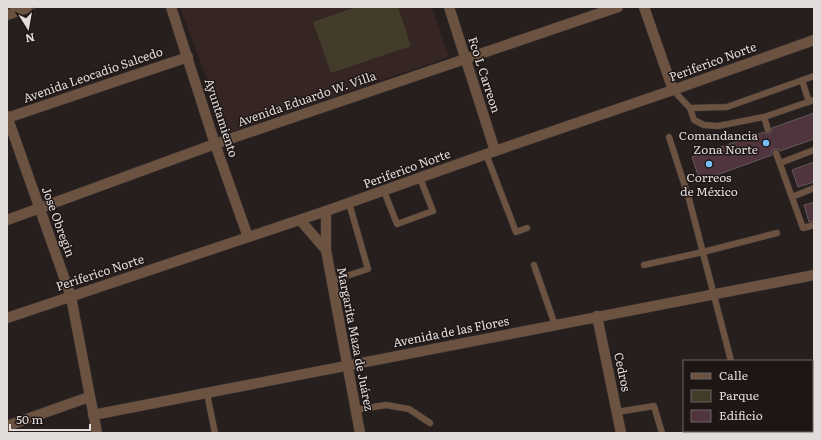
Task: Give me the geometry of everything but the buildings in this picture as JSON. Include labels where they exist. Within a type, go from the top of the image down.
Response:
[{"type":"street","points":[[7,15],[30,7]]},
{"type":"street","name":"Ayuntamiento","points":[[171,7],[215,144],[248,237]]},
{"type":"street","name":"Fco L Carreon","points":[[449,7],[491,152]]},
{"type":"street","name":"Avenida Eduardo W. Villa","points":[[7,220],[215,144],[618,7]]},
{"type":"street","points":[[644,7],[674,90]]},
{"type":"street","name":"Periferico Norte","points":[[7,318],[350,203],[491,152],[674,90],[814,40]]},
{"type":"street","name":"Avenida Leocadio Salcedo","points":[[7,118],[188,57]]},
{"type":"street","name":"Jose Obregin","points":[[7,118],[71,297],[97,433]]},
{"type":"street","name":"Margarita Maza de Juárez","points":[[326,211],[326,250],[360,433]]},
{"type":"street","points":[[300,220],[326,250]]},
{"type":"street","name":"Avenida de las Flores","points":[[93,415],[814,275]]},
{"type":"street","name":"Cedros","points":[[597,316],[621,433]]},
{"type":"street","points":[[7,426],[89,397]]},
{"type":"lane","points":[[690,108],[727,106],[814,76]]},
{"type":"lane","points":[[674,90],[690,108],[694,120],[704,125],[718,126],[764,117],[812,101],[802,80]]},
{"type":"lane","points":[[764,117],[768,130]]},
{"type":"lane","points":[[668,137],[689,198],[715,294],[731,360]]},
{"type":"lane","points":[[780,163],[814,150]]},
{"type":"lane","points":[[491,152],[516,232],[527,228]]},
{"type":"lane","points":[[776,153],[802,228],[814,225]]},
{"type":"lane","points":[[384,190],[397,224],[433,211],[420,178]]},
{"type":"lane","points":[[792,197],[814,188]]},
{"type":"lane","points":[[331,281],[368,268],[350,203]]},
{"type":"lane","points":[[644,265],[777,233]]},
{"type":"lane","points":[[534,266],[555,325]]},
{"type":"lane","points":[[207,394],[215,433]]},
{"type":"lane","points":[[355,410],[386,405],[409,409],[430,423]]},
{"type":"lane","points":[[617,412],[654,406],[662,433]]},
{"type":"shaded area","points":[[180,7],[432,7],[449,57],[227,133]]},
{"type":"green space","points":[[356,7],[398,7],[411,46],[331,73],[313,22]]},
{"type":"place","name":"Comandancia Zona Norte","points":[[766,143]]},
{"type":"place","name":"Correos de México","points":[[709,164]]}]
